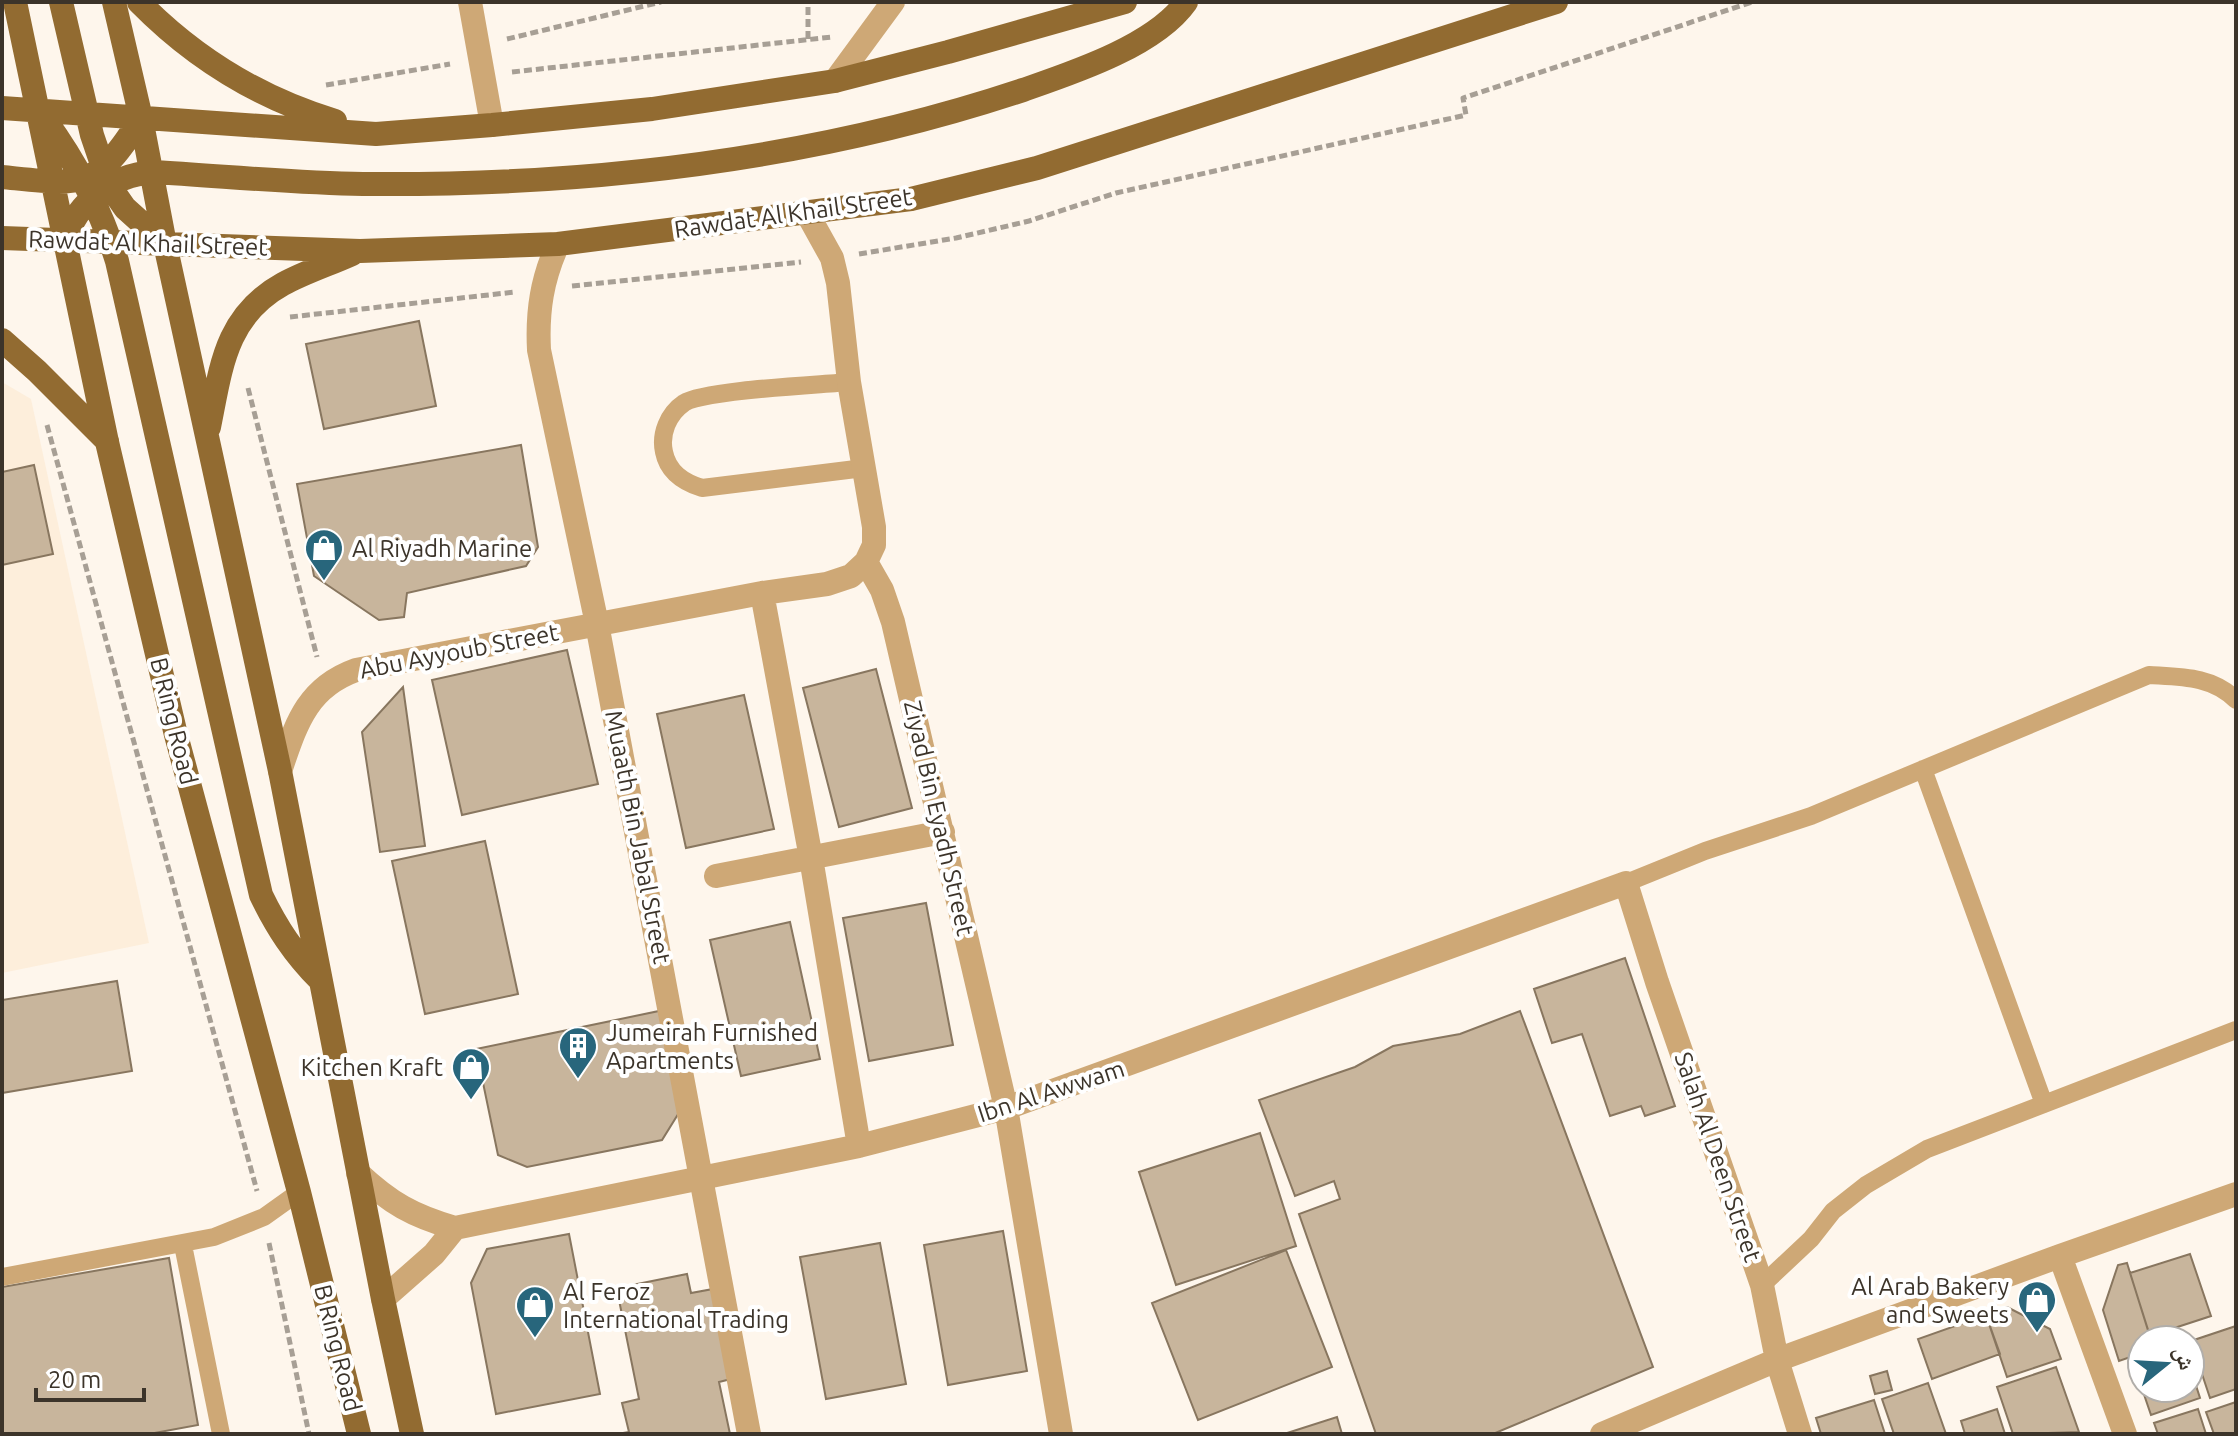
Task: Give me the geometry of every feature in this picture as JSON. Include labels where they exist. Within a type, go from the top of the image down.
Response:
[{"type":"main road","name":"B Ring Road","points":[[15,2],[107,442],[176,735],[299,1192],[359,1434]]},
{"type":"main road","points":[[61,2],[87,113],[96,183],[144,370],[261,895],[276,927],[296,955],[320,980]]},
{"type":"main road","points":[[114,2],[280,771],[412,1434]]},
{"type":"main road","points":[[139,2],[191,50],[224,73],[297,110],[376,134]]},
{"type":"main road","points":[[2,108],[376,134],[492,125],[652,109],[835,81],[1125,2]]},
{"type":"main road","points":[[2,177],[96,183],[152,172],[319,183],[515,182],[677,166],[820,144],[968,108],[1080,70],[1139,42],[1186,2]]},
{"type":"main road","name":"Rawdat Al Khail Street","points":[[2,238],[360,251],[558,244],[911,199],[1037,168],[1556,2]]},
{"type":"main road","points":[[39,111],[96,183],[165,244]]},
{"type":"main road","points":[[64,240],[96,183],[141,118]]},
{"type":"main road","points":[[207,437],[224,357],[241,320],[254,305],[278,287],[360,251]]},
{"type":"main road","points":[[2,340],[107,442]]},
{"type":"street","points":[[470,2],[492,125]]},
{"type":"street","points":[[835,81],[893,2]]},
{"type":"street","points":[[807,213],[832,258],[838,283],[849,382],[874,527],[874,545],[866,562]]},
{"type":"street","name":"Muaath Bin Jabal Street","points":[[558,244],[542,289],[538,320],[539,350],[597,624],[749,1434]]},
{"type":"street","name":"Abu Ayyoub Street","points":[[324,685],[356,670],[762,593],[827,584],[851,576],[866,562]]},
{"type":"street","name":"Ziyad Bin Eyadh Street","points":[[866,562],[882,590],[893,622],[1006,1108],[1061,1434]]},
{"type":"street","points":[[762,593],[811,858],[859,1146]]},
{"type":"street","points":[[280,771],[296,723],[324,685]]},
{"type":"street","points":[[716,876],[943,832]]},
{"type":"street","name":"Ibn Al Awwam","points":[[358,1173],[386,1199],[419,1217],[455,1228],[859,1146],[1006,1108],[1626,883]]},
{"type":"street","name":"Salah Al Deen Street","points":[[1626,883],[1762,1285],[1777,1360],[1800,1434]]},
{"type":"street","points":[[1602,1434],[1777,1360],[2236,1194]]},
{"type":"street","points":[[383,1299],[434,1254],[455,1228]]},
{"type":"street","points":[[2060,1256],[2125,1434]]},
{"type":"lane","points":[[849,382],[696,398],[674,412],[666,423],[663,450],[667,463],[676,475],[688,484],[702,488],[864,468]]},
{"type":"lane","points":[[1626,883],[1705,851],[1811,816],[2149,675],[2197,678],[2227,691],[2236,700]]},
{"type":"lane","points":[[1923,769],[2044,1104]]},
{"type":"lane","points":[[1762,1285],[1811,1239],[1833,1211],[1866,1185],[1927,1149],[2236,1030]]},
{"type":"lane","points":[[2,1277],[214,1237],[264,1217],[299,1192]]},
{"type":"lane","points":[[183,1245],[221,1434]]},
{"type":"path","points":[[481,59],[487,50],[506,39],[661,2]]},
{"type":"path","points":[[808,2],[808,39]]},
{"type":"path","points":[[280,320],[832,258],[956,238],[1029,221],[1116,193],[1466,115],[1463,98],[1752,2]]},
{"type":"path","points":[[322,85],[481,59],[494,68],[519,71],[844,36]]},
{"type":"path","points":[[245,376],[324,685]]},
{"type":"path","points":[[46,421],[264,1217],[309,1434]]},
{"type":"shaded area","points":[[2,382],[31,399],[149,943],[2,973]]},
{"type":"building","points":[[419,321],[436,406],[324,429],[306,344]]},
{"type":"building","points":[[521,445],[538,547],[526,566],[407,593],[404,617],[379,620],[314,576],[297,484]]},
{"type":"building","points":[[34,465],[53,554],[2,565],[2,472]]},
{"type":"building","points":[[567,650],[598,784],[462,815],[432,680]]},
{"type":"building","points":[[876,669],[912,808],[839,827],[803,688]]},
{"type":"building","points":[[403,687],[425,846],[380,852],[362,732]]},
{"type":"building","points":[[744,695],[774,829],[686,848],[657,714]]},
{"type":"building","points":[[485,841],[518,994],[425,1014],[392,861]]},
{"type":"building","points":[[926,903],[953,1045],[869,1061],[843,918]]},
{"type":"building","points":[[790,922],[820,1059],[741,1076],[710,940]]},
{"type":"building","points":[[1625,958],[1675,1106],[1645,1116],[1641,1106],[1610,1116],[1582,1034],[1552,1043],[1534,989]]},
{"type":"building","points":[[117,981],[132,1071],[2,1093],[2,1000]]},
{"type":"building","name":"Jumeirah Furnished Apartments","points":[[659,1011],[680,1111],[662,1140],[527,1167],[498,1155],[476,1049]]},
{"type":"building","points":[[1520,1011],[1653,1367],[1493,1434],[1376,1434],[1299,1214],[1340,1199],[1334,1181],[1295,1196],[1259,1100],[1355,1067],[1393,1046],[1460,1034]]},
{"type":"building","points":[[1260,1133],[1296,1246],[1176,1285],[1139,1172]]},
{"type":"building","points":[[1003,1231],[1027,1371],[948,1385],[924,1245]]},
{"type":"building","name":"Al Feroz International Trading","points":[[569,1234],[600,1394],[496,1414],[471,1283],[487,1249]]},
{"type":"building","points":[[880,1243],[906,1384],[826,1399],[800,1257]]},
{"type":"building","points":[[1286,1250],[1332,1367],[1198,1420],[1152,1303]]},
{"type":"building","points":[[2190,1254],[2211,1316],[2187,1324],[2146,1324],[2130,1273]]},
{"type":"building","points":[[169,1258],[198,1425],[149,1434],[2,1434],[2,1287]]},
{"type":"building","points":[[2127,1263],[2146,1324],[2126,1324],[2126,1359],[2119,1361],[2103,1310],[2118,1265]]},
{"type":"building","points":[[687,1274],[691,1293],[713,1289],[731,1379],[719,1382],[730,1434],[617,1434],[629,1432],[622,1403],[639,1399],[618,1295],[633,1292],[632,1285]]},
{"type":"building","points":[[2007,1307],[2050,1329],[2061,1359],[2007,1377],[1986,1315]]},
{"type":"building","points":[[1986,1315],[2000,1354],[1932,1379],[1918,1339]]},
{"type":"building","points":[[2236,1326],[2236,1389],[2210,1398],[2206,1386],[2206,1336]]},
{"type":"building","points":[[2056,1367],[2079,1432],[2013,1434],[1997,1387]]},
{"type":"building","points":[[1887,1371],[1892,1390],[1875,1394],[1870,1376]]},
{"type":"building","points":[[1928,1383],[1946,1434],[1894,1434],[1882,1399]]},
{"type":"building","points":[[1874,1400],[1885,1434],[1821,1434],[1816,1418]]},
{"type":"building","points":[[2236,1402],[2236,1434],[2214,1434],[2206,1412]]},
{"type":"building","points":[[2147,1404],[2183,1404],[2151,1415]]},
{"type":"building","points":[[1997,1409],[2005,1434],[1965,1434],[1961,1421]]},
{"type":"building","points":[[2198,1409],[2206,1434],[2158,1434],[2154,1423]]},
{"type":"building","points":[[1337,1417],[1342,1434],[1284,1434]]},
{"type":"place","name":"Al Riyadh Marine","points":[[324,582]]},
{"type":"place","name":"Jumeirah Furnished Apartments","points":[[578,1080]]},
{"type":"place","name":"Kitchen Kraft","points":[[471,1101]]},
{"type":"place","name":"Al Arab Bakery and Sweets","points":[[2037,1334]]},
{"type":"place","name":"Al Feroz International Trading","points":[[535,1339]]}]
